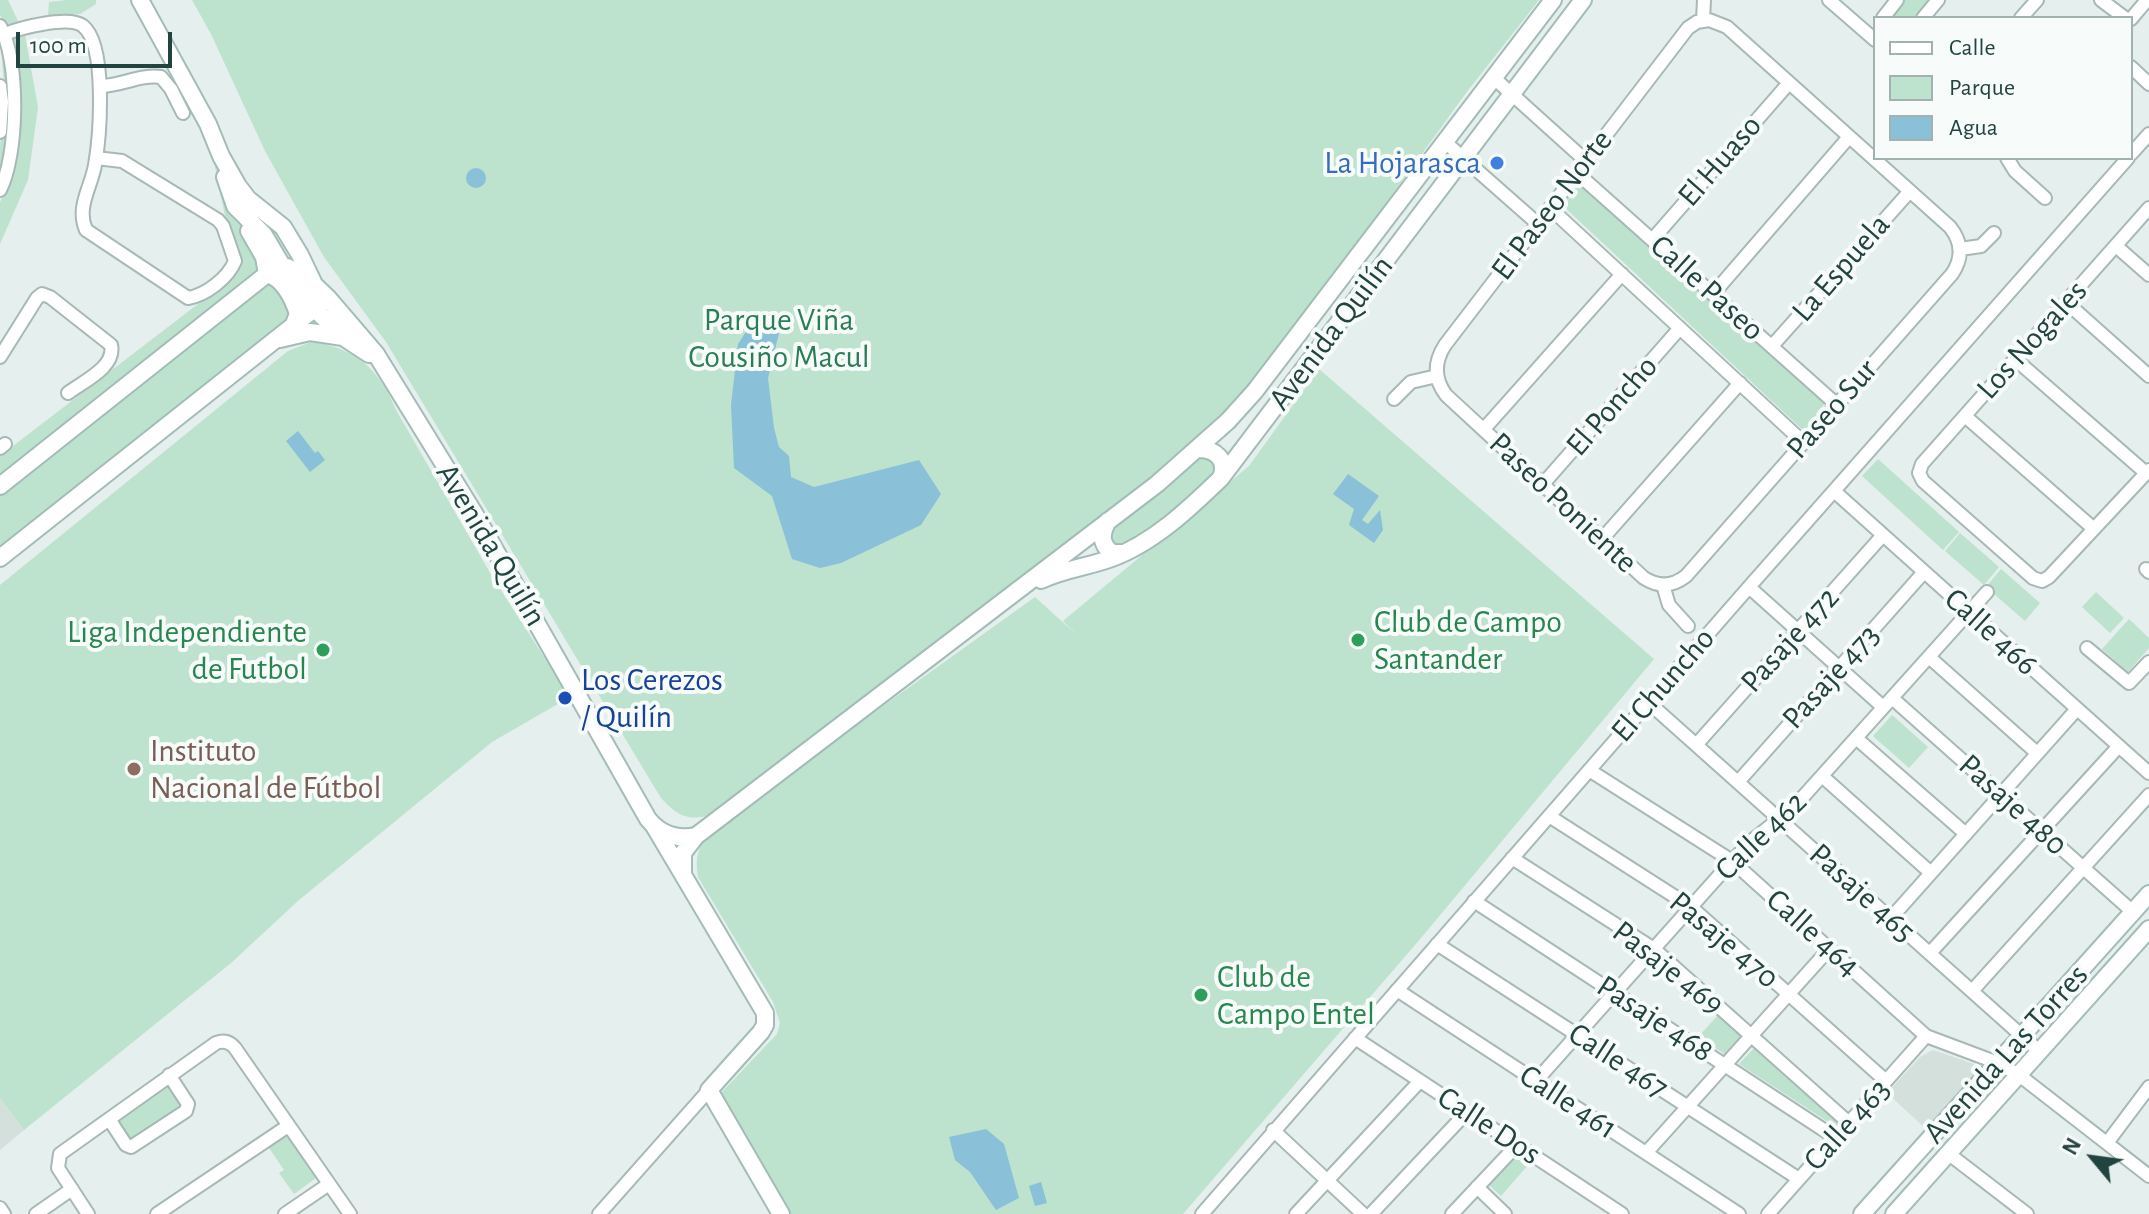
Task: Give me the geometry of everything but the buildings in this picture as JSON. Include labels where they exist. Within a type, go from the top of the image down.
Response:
[{"type":"main road","points":[[140,0],[242,192],[283,227],[314,284]]},
{"type":"main road","name":"Avenida Quilín","points":[[640,801],[660,820],[686,833],[720,818],[1198,449],[1255,391],[1553,0]]},
{"type":"main road","name":"Avenida Quilín","points":[[1019,590],[1064,571],[1124,553],[1161,530],[1221,478],[1463,158],[1518,97],[1583,0]]},
{"type":"main road","points":[[221,156],[235,206],[262,253],[267,274]]},
{"type":"main road","points":[[235,206],[257,226],[283,267],[321,303],[343,337],[379,361]]},
{"type":"main road","points":[[0,486],[267,274],[283,267]]},
{"type":"main road","name":"Avenida Quilín","points":[[283,267],[298,272],[314,284],[321,303],[368,344],[474,513],[749,984],[766,1019],[761,1032],[709,1090]]},
{"type":"main road","points":[[267,274],[277,278],[295,304],[298,314],[294,324]]},
{"type":"main road","points":[[0,558],[321,303]]},
{"type":"main road","points":[[268,345],[288,336],[310,332],[343,337]]},
{"type":"main road","points":[[1198,449],[1218,454],[1223,466],[1221,478]]},
{"type":"main road","points":[[1108,521],[1102,533],[1104,544],[1112,553],[1124,553]]},
{"type":"main road","points":[[654,826],[686,833]]},
{"type":"main road","points":[[672,856],[686,833]]},
{"type":"main road","points":[[683,874],[686,833]]},
{"type":"main road","name":"Avenida Las Torres","points":[[1862,1214],[2149,894]]},
{"type":"main road","name":"Avenida Las Torres","points":[[1894,1214],[2149,929]]},
{"type":"main road","points":[[709,1090],[781,1214]]},
{"type":"street","points":[[1704,0],[1703,20],[1716,21],[1727,27],[1873,158]]},
{"type":"street","points":[[1829,0],[1873,34]]},
{"type":"street","points":[[1885,16],[1897,0]]},
{"type":"street","points":[[1925,16],[1938,0]]},
{"type":"street","points":[[2023,16],[2037,0]]},
{"type":"street","points":[[2101,0],[2122,16]]},
{"type":"street","points":[[2133,17],[2147,0]]},
{"type":"street","name":"El Paseo Norte","points":[[1437,376],[1437,363],[1442,351],[1688,28],[1703,20]]},
{"type":"street","points":[[0,190],[14,138],[13,77],[2,30],[75,22],[91,36],[100,86],[96,158],[81,218],[86,230],[188,298],[198,296],[231,269],[235,261],[218,220],[122,161],[96,158]]},
{"type":"street","points":[[2133,69],[2149,84]]},
{"type":"street","points":[[100,86],[149,76],[161,77],[183,113]]},
{"type":"street","points":[[1494,78],[1588,158]]},
{"type":"street","name":"El Huaso","points":[[1652,240],[1789,83]]},
{"type":"street","points":[[0,86],[0,132]]},
{"type":"street","name":"El Chuncho","points":[[2133,152],[2149,134]]},
{"type":"street","points":[[1713,294],[1849,137]]},
{"type":"street","points":[[1445,142],[1538,224]]},
{"type":"street","points":[[1875,160],[1950,227],[1960,249],[1981,246],[1994,233]]},
{"type":"street","points":[[2008,160],[2015,171],[2045,198]]},
{"type":"street","name":"El Chuncho","points":[[1202,1214],[2125,160]]},
{"type":"street","name":"Calle Paseo","points":[[1577,173],[1836,404]]},
{"type":"street","name":"La Espuela","points":[[1772,346],[1910,191]]},
{"type":"street","name":"Calle Paseo","points":[[1550,208],[1803,442]]},
{"type":"street","name":"Los Nogales","points":[[2094,529],[2047,579],[2035,580],[1923,481],[1919,473],[1922,464],[2149,208]]},
{"type":"street","points":[[2116,246],[2149,275]]},
{"type":"street","name":"Paseo Sur","points":[[1663,585],[1675,583],[1686,576],[1952,274],[1959,262],[1960,249]]},
{"type":"street","points":[[1484,429],[1622,274]]},
{"type":"street","points":[[0,357],[37,298],[42,294],[50,297],[111,345],[110,362],[68,393]]},
{"type":"street","points":[[2066,302],[2149,376]]},
{"type":"street","name":"El Poncho","points":[[1543,484],[1680,328]]},
{"type":"street","points":[[1965,416],[2094,529],[2147,471],[2015,359]]},
{"type":"street","points":[[1394,399],[1411,382],[1437,376]]},
{"type":"street","name":"Paseo Poniente","points":[[1437,376],[1446,395],[1644,578],[1663,585],[1669,605],[1688,626]]},
{"type":"street","points":[[1602,539],[1740,383]]},
{"type":"street","name":"Calle 466","points":[[1834,491],[2149,773]]},
{"type":"street","name":"Pasaje 472","points":[[1696,745],[1883,535]]},
{"type":"street","name":"Pasaje 473","points":[[1738,782],[1924,572]]},
{"type":"street","name":"Pasaje 480","points":[[1749,587],[1839,668],[1888,702],[2001,794],[2133,912]]},
{"type":"street","name":"Calle 462","points":[[1536,1081],[1732,861],[1822,776],[1987,592]]},
{"type":"street","points":[[2087,648],[2129,683],[2149,662]]},
{"type":"street","points":[[1929,657],[2037,753]]},
{"type":"street","name":"Pasaje 465","points":[[1648,702],[2040,1052]]},
{"type":"street","points":[[1891,918],[2077,709]]},
{"type":"street","points":[[1856,738],[1966,834]]},
{"type":"street","points":[[1930,953],[2119,746]]},
{"type":"street","name":"Calle 464","points":[[1589,770],[1732,861],[1926,1036],[1998,1063],[2019,1075],[2149,1176]]},
{"type":"street","points":[[1822,776],[1931,873]]},
{"type":"street","points":[[1972,991],[2149,795]]},
{"type":"street","name":"Pasaje 470","points":[[1549,816],[1691,907],[1886,1081]]},
{"type":"street","name":"Pasaje 469","points":[[1512,858],[1654,949],[1849,1123]]},
{"type":"street","name":"Pasaje 468","points":[[1474,901],[1836,1138]]},
{"type":"street","name":"Calle 467","points":[[1437,944],[1799,1179]]},
{"type":"street","points":[[1646,1153],[1830,948]]},
{"type":"street","name":"Calle 461","points":[[1397,990],[1739,1214]]},
{"type":"street","name":"Calle 463","points":[[1768,1214],[1926,1036]]},
{"type":"street","name":"Calle Dos","points":[[1355,1038],[1622,1214]]},
{"type":"street","points":[[88,1214],[58,1168],[57,1161],[63,1152],[216,1043],[225,1042],[235,1048],[350,1214]]},
{"type":"street","points":[[109,1119],[126,1145],[131,1147],[186,1111],[188,1104],[169,1075]]},
{"type":"street","points":[[1296,1214],[1420,1081]]},
{"type":"street","points":[[2107,1143],[2149,1087]]},
{"type":"street","points":[[599,1214],[709,1090]]},
{"type":"street","points":[[1371,1214],[1467,1112]]},
{"type":"street","points":[[157,1214],[288,1126]]},
{"type":"street","points":[[1273,1130],[1363,1214]]},
{"type":"street","points":[[1452,1214],[1517,1145]]},
{"type":"street","points":[[1949,1154],[2026,1214]]},
{"type":"street","points":[[285,1214],[329,1184]]},
{"type":"street","points":[[1477,1187],[1505,1214]]},
{"type":"street","points":[[36,1214],[72,1189]]},
{"type":"street","points":[[0,1208],[4,1214]]},
{"type":"shaded area","points":[[1933,1050],[1974,1064],[1977,1071],[1925,1128],[1887,1093],[1920,1057]]},
{"type":"shaded area","points":[[0,1098],[24,1130],[0,1150]]},
{"type":"green space","points":[[0,0],[8,0],[18,21],[14,26],[5,25],[0,15]]},
{"type":"green space","points":[[96,0],[96,4],[80,14],[48,16],[49,2]]},
{"type":"green space","name":"Parque Viña Cousiño Macul","points":[[192,0],[1539,0],[1466,93],[1237,404],[1173,462],[853,708],[706,816],[692,817],[676,812],[661,798],[386,342],[324,257],[265,151]]},
{"type":"green space","points":[[1905,0],[1930,0],[1916,16],[1892,16]]},
{"type":"green space","points":[[0,29],[4,35],[13,138],[0,188],[0,145],[5,101]]},
{"type":"green space","points":[[25,35],[38,107],[28,180],[0,244],[0,202],[12,176],[20,114],[11,47],[12,40]]},
{"type":"green space","points":[[214,162],[266,253],[267,266],[0,476],[0,456],[237,274]]},
{"type":"green space","points":[[1577,183],[1825,403],[1804,431],[1561,204]]},
{"type":"green space","points":[[274,280],[295,317],[290,325],[0,547],[0,496],[81,434],[267,281]]},
{"type":"green space","name":"Liga Independiente de Futbol","points":[[311,342],[341,349],[374,372],[493,578],[570,697],[492,742],[299,900],[231,963],[24,1130],[0,1098],[0,585],[288,351]]},
{"type":"green space","points":[[1319,369],[1654,659],[1421,938],[1183,1214],[791,1214],[721,1093],[777,1034],[780,1023],[773,1002],[698,877],[697,857],[704,839],[713,828],[1035,597],[1078,636],[1063,621],[1249,466]]},
{"type":"green space","points":[[1208,456],[1216,469],[1196,493],[1129,542],[1120,547],[1109,543],[1110,526],[1196,457]]},
{"type":"green space","points":[[1878,459],[1959,532],[1943,550],[1862,476]]},
{"type":"green space","points":[[1960,533],[1999,567],[1984,585],[1945,551]]},
{"type":"green space","points":[[2001,569],[2040,603],[2025,621],[1986,587]]},
{"type":"green space","points":[[2096,592],[2124,618],[2110,633],[2082,607]]},
{"type":"green space","points":[[2129,619],[2149,638],[2149,648],[2128,672],[2102,649]]},
{"type":"green space","points":[[1892,715],[1928,747],[1909,768],[1873,736]]},
{"type":"green space","points":[[1719,1014],[1746,1037],[1728,1056],[1698,1037]]},
{"type":"green space","points":[[1756,1046],[1841,1121],[1836,1127],[1739,1064]]},
{"type":"green space","points":[[170,1083],[185,1106],[131,1144],[115,1121]]},
{"type":"green space","points":[[282,1136],[289,1138],[316,1178],[294,1194],[279,1173],[284,1170],[267,1145]]},
{"type":"green space","points":[[1515,1157],[1528,1165],[1501,1196],[1489,1185]]},
{"type":"water","points":[[476,168],[483,171],[486,178],[483,185],[476,188],[469,185],[466,178],[469,171]]},
{"type":"water","points":[[769,316],[780,329],[768,378],[774,428],[779,447],[789,456],[791,477],[814,487],[919,460],[941,494],[921,525],[841,563],[820,568],[792,559],[772,496],[734,468],[731,405],[738,344],[755,318]]},
{"type":"water","points":[[298,431],[315,453],[318,451],[325,460],[310,472],[286,441]]},
{"type":"water","points":[[1348,474],[1379,496],[1362,520],[1368,524],[1380,510],[1383,530],[1374,543],[1349,525],[1354,509],[1333,494]]},
{"type":"water","points":[[986,1129],[1004,1144],[1019,1198],[996,1210],[970,1172],[955,1160],[949,1137]]},
{"type":"water","points":[[1041,1182],[1047,1203],[1035,1206],[1029,1186]]},
{"type":"place","name":"La Hojarasca","points":[[1497,163]]},
{"type":"place","name":"Club de Campo Santander","points":[[1358,640]]},
{"type":"place","name":"Liga Independiente de Futbol","points":[[323,650]]},
{"type":"place","name":"Los Cerezos / Quilín","points":[[565,698]]},
{"type":"place","name":"Instituto Nacional de Fútbol","points":[[134,769]]},
{"type":"place","name":"Club de Campo Entel","points":[[1201,995]]}]
